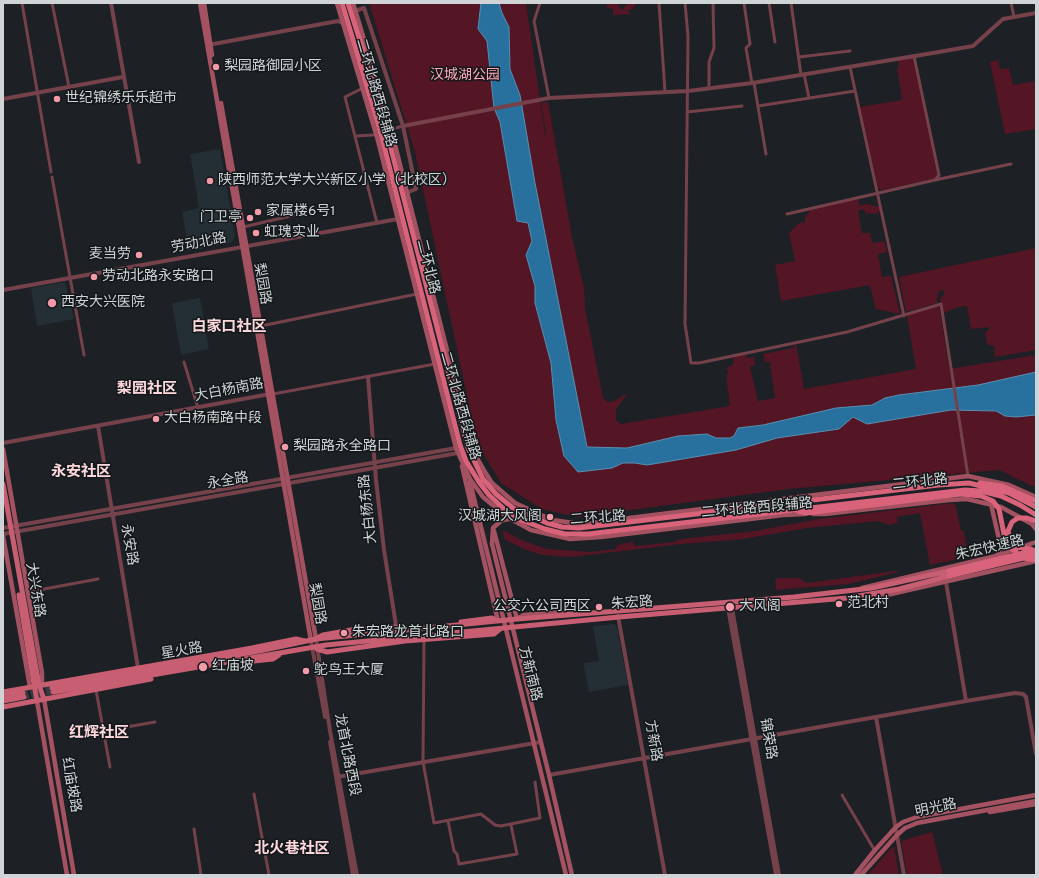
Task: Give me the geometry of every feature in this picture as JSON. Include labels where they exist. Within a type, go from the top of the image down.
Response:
[{"type":"highway","name":"二环北路","points":[[342,3],[346,24],[366,87],[460,445],[466,461],[479,482],[489,495],[505,510],[521,520],[545,530],[565,534],[608,532],[792,512],[965,490],[981,491],[1008,496],[1036,516]]},
{"type":"highway","name":"二环北路","points":[[348,3],[377,94],[468,448],[483,480],[504,502],[535,519],[562,527],[580,528],[938,485],[969,483],[1036,507]]},
{"type":"highway","points":[[969,483],[1002,486],[1036,501]]},
{"type":"highway","points":[[792,512],[807,512],[961,494],[981,496],[993,500],[999,509],[1004,534],[1010,547],[1023,558],[1036,560]]},
{"type":"highway","points":[[1035,525],[1026,518],[1018,518],[1012,522],[1008,531],[1011,542],[1016,547],[1022,549],[1036,549]]},
{"type":"highway","name":"朱宏快速路","points":[[949,574],[1036,549]]},
{"type":"highway","name":"朱宏快速路","points":[[949,574],[1036,555]]},
{"type":"main road","name":"梨园路","points":[[200,3],[243,227],[244,246],[261,326],[271,394]]},
{"type":"main road","name":"梨园路","points":[[204,3],[209,45],[271,394],[312,640]]},
{"type":"main road","name":"二环北路西段辅路","points":[[337,3],[346,24]]},
{"type":"main road","name":"二环北路西段辅路","points":[[353,3],[391,129],[468,433],[477,458],[492,483],[507,497],[524,509],[552,520],[581,524],[968,476],[993,480],[1022,490],[1036,497]]},
{"type":"main road","name":"二环北路西段辅路","points":[[366,87],[457,451],[470,479],[483,497],[512,520],[542,533],[561,538],[579,539],[792,512],[820,514],[967,499],[991,504],[1008,510],[1035,525]]},
{"type":"main road","points":[[3,450],[8,530],[35,686]]},
{"type":"main road","points":[[461,461],[498,621]]},
{"type":"main road","name":"方新南路","points":[[470,479],[504,620],[504,628],[535,743],[566,875]]},
{"type":"main road","name":"大兴东路","points":[[3,484],[8,530]]},
{"type":"main road","name":"大兴东路","points":[[3,501],[37,701]]},
{"type":"main road","points":[[991,504],[1001,548],[996,556]]},
{"type":"main road","points":[[807,512],[820,514]]},
{"type":"main road","name":"方新南路","points":[[512,520],[505,519],[496,524],[494,529],[495,538],[514,619],[514,627],[572,875]]},
{"type":"main road","points":[[8,530],[17,531],[43,678],[42,683],[35,686]]},
{"type":"main road","name":"朱宏路","points":[[855,590],[905,576],[996,556],[1036,542]]},
{"type":"main road","points":[[863,596],[878,597],[1036,560]]},
{"type":"main road","name":"朱宏路","points":[[312,640],[397,629],[794,597],[855,590],[949,574]]},
{"type":"main road","name":"朱宏路","points":[[314,648],[397,640],[409,637],[619,617],[863,596],[949,574]]},
{"type":"main road","points":[[397,640],[494,634],[504,628]]},
{"type":"main road","points":[[221,656],[296,639],[312,640]]},
{"type":"main road","name":"星火路","points":[[312,640],[247,653],[188,661],[150,671],[53,690],[161,674],[314,648]]},
{"type":"main road","points":[[247,653],[261,646]]},
{"type":"main road","points":[[3,707],[148,680],[273,659],[282,653]]},
{"type":"main road","points":[[3,692],[138,668],[188,661]]},
{"type":"main road","points":[[150,671],[159,665]]},
{"type":"main road","points":[[148,680],[161,674]]},
{"type":"main road","name":"大兴东路","points":[[35,686],[44,699]]},
{"type":"main road","points":[[3,697],[23,695],[3,702]]},
{"type":"main road","name":"红庙坡路","points":[[44,699],[74,875]]},
{"type":"main road","name":"红庙坡路","points":[[37,701],[67,875]]},
{"type":"main road","points":[[971,810],[1036,796]]},
{"type":"main road","name":"明光路","points":[[855,875],[896,827],[917,817],[1036,801]]},
{"type":"main road","points":[[947,818],[966,817],[1036,804]]},
{"type":"main road","name":"明光路","points":[[861,875],[905,828],[917,823],[947,818],[971,810]]},
{"type":"street","points":[[22,3],[51,172]]},
{"type":"street","points":[[52,3],[69,87]]},
{"type":"street","points":[[111,3],[139,162]]},
{"type":"street","points":[[540,3],[534,21],[549,98]]},
{"type":"street","points":[[659,3],[665,92]]},
{"type":"street","points":[[685,3],[688,36],[685,324],[691,363],[699,363],[847,332],[941,304],[952,382],[968,476]]},
{"type":"street","points":[[709,88],[709,62],[714,48],[712,3]]},
{"type":"street","points":[[744,3],[750,44],[746,48],[766,154]]},
{"type":"street","points":[[768,3],[775,42]]},
{"type":"street","points":[[791,3],[799,57],[809,98]]},
{"type":"street","points":[[1011,3],[1014,17]]},
{"type":"street","points":[[355,11],[364,8],[403,126],[416,189],[406,193]]},
{"type":"street","points":[[396,128],[549,98],[688,91],[753,83],[973,46],[1003,19],[1036,13]]},
{"type":"street","points":[[209,45],[338,21],[346,24]]},
{"type":"street","points":[[799,57],[850,51]]},
{"type":"street","points":[[914,56],[939,175],[935,180]]},
{"type":"street","points":[[850,67],[904,316]]},
{"type":"street","points":[[3,99],[124,77]]},
{"type":"street","points":[[366,87],[345,97],[377,223]]},
{"type":"street","points":[[758,106],[855,91]]},
{"type":"street","points":[[687,112],[742,106]]},
{"type":"street","points":[[356,136],[373,134]]},
{"type":"street","points":[[787,214],[877,192],[1011,164]]},
{"type":"street","points":[[52,177],[84,356]]},
{"type":"street","points":[[243,227],[308,212]]},
{"type":"street","name":"劳动北路","points":[[3,290],[398,219]]},
{"type":"street","points":[[261,326],[417,294]]},
{"type":"street","points":[[184,362],[198,409]]},
{"type":"street","name":"大白杨南路","points":[[3,443],[198,409],[435,364]]},
{"type":"street","name":"大白杨东路","points":[[368,377],[384,550],[397,629],[397,640]]},
{"type":"street","name":"永安路","points":[[98,426],[138,668]]},
{"type":"street","name":"永全路","points":[[8,530],[457,451]]},
{"type":"street","name":"永全路","points":[[17,531],[111,512]]},
{"type":"street","points":[[28,592],[98,579]]},
{"type":"street","points":[[946,582],[966,701]]},
{"type":"street","name":"锦荣路","points":[[730,608],[779,875]]},
{"type":"street","name":"方新路","points":[[618,610],[665,875]]},
{"type":"street","points":[[424,639],[423,762],[434,823],[481,814],[495,826],[511,825],[540,818],[535,782]]},
{"type":"street","name":"龙首北路西段","points":[[312,640],[353,875]]},
{"type":"street","points":[[96,690],[110,767]]},
{"type":"street","points":[[549,775],[1015,693],[1023,694],[1026,697],[1036,754]]},
{"type":"street","points":[[876,717],[904,875]]},
{"type":"street","points":[[104,731],[155,722]]},
{"type":"street","name":"锦荣路","points":[[754,739],[776,875]]},
{"type":"street","points":[[337,777],[541,742]]},
{"type":"street","name":"龙首北路西段","points":[[337,777],[357,875]]},
{"type":"street","points":[[254,794],[269,875]]},
{"type":"street","points":[[842,795],[878,856]]},
{"type":"street","points":[[448,821],[454,851],[457,854],[459,864],[517,854],[511,825]]},
{"type":"street","points":[[194,829],[201,875]]},
{"type":"shaded area","name":"陕西师范大学大兴新区小学（北校区）","points":[[220,149],[235,236],[231,243],[189,251],[182,212],[199,208],[190,154]]},
{"type":"shaded area","name":"西安大兴医院","points":[[65,282],[74,319],[37,326],[31,288]]},
{"type":"shaded area","points":[[200,298],[209,349],[181,355],[172,303]]},
{"type":"shaded area","points":[[614,624],[617,627],[628,685],[589,692],[583,663],[599,661],[593,626]]},
{"type":"green space","name":"汉城湖公园","points":[[369,3],[526,3],[545,135],[541,103],[548,102],[572,237],[584,288],[585,308],[603,398],[608,402],[614,401],[628,393],[616,409],[616,420],[621,424],[730,406],[726,375],[728,374],[727,368],[734,364],[733,355],[745,353],[747,358],[754,357],[755,365],[750,367],[758,401],[775,398],[770,362],[765,362],[763,354],[793,348],[796,343],[804,389],[916,369],[907,315],[939,305],[949,369],[1036,355],[1036,488],[999,470],[788,489],[578,517],[542,509],[501,483],[477,443],[415,152]]},
{"type":"green space","points":[[607,3],[617,3],[622,10],[628,3],[636,4],[632,9],[627,11],[632,14],[613,15],[613,9],[607,8]]},
{"type":"green space","points":[[914,57],[938,178],[882,190],[878,188],[860,107],[902,100],[897,67],[899,67],[898,60]]},
{"type":"green space","points":[[998,60],[1000,69],[1009,68],[1013,85],[1036,81],[1036,129],[1005,134],[990,62]]},
{"type":"green space","points":[[858,198],[860,206],[866,204],[879,207],[880,211],[876,214],[868,213],[866,215],[864,209],[858,211],[862,233],[870,233],[872,243],[884,241],[887,252],[878,254],[882,277],[891,276],[900,314],[876,309],[870,285],[781,301],[775,265],[795,261],[789,233],[799,223],[804,222],[805,225],[805,218],[810,210]]},
{"type":"green space","points":[[1036,248],[1036,350],[995,357],[994,346],[987,344],[985,332],[989,330],[989,327],[971,329],[967,306],[958,307],[944,313],[940,299],[944,294],[943,290],[938,292],[937,303],[906,312],[899,277]]},
{"type":"green space","points":[[953,503],[956,507],[961,531],[964,531],[968,557],[930,565],[920,513],[897,517],[898,523],[889,525],[878,521],[807,528],[743,539],[681,544],[571,557],[542,555],[524,549],[504,539],[503,530],[521,540],[547,549],[590,552],[616,549],[617,545],[633,542],[634,546],[636,546],[674,542],[681,539],[755,531],[819,519]]},
{"type":"green space","points":[[895,571],[898,572],[849,584],[776,590],[775,580],[778,578],[799,578],[807,583]]},
{"type":"green space","points":[[932,832],[943,875],[907,875],[901,841]]},
{"type":"green space","points":[[894,847],[899,875],[868,875],[891,848]]},
{"type":"water","points":[[481,3],[499,3],[509,27],[510,69],[520,95],[535,183],[587,447],[627,448],[678,436],[707,434],[716,438],[730,438],[734,436],[738,428],[763,425],[836,408],[872,405],[885,398],[899,395],[978,385],[1036,372],[1036,415],[1016,417],[1005,416],[996,411],[951,410],[867,424],[853,417],[839,429],[777,438],[736,450],[647,465],[623,463],[612,468],[578,472],[564,456],[556,420],[551,363],[535,303],[535,286],[526,255],[532,241],[528,223],[517,221],[500,122],[494,108],[487,41],[478,29]]},
{"type":"tunnel","points":[[23,693],[52,688]]},
{"type":"tunnel","points":[[24,697],[53,692]]},
{"type":"place","name":"梨园路御园小区","points":[[216,67]]},
{"type":"place","name":"世纪锦绣乐乐超市","points":[[57,99]]},
{"type":"place","name":"陕西师范大学大兴新区小学（北校区）","points":[[210,181]]},
{"type":"place","name":"家属楼6号1","points":[[258,212]]},
{"type":"place","name":"门卫亭","points":[[250,218]]},
{"type":"place","name":"虹瑰实业","points":[[256,233]]},
{"type":"place","name":"麦当劳","points":[[139,255]]},
{"type":"place","name":"劳动北路永安路口","points":[[94,277]]},
{"type":"place","name":"西安大兴医院","points":[[52,303]]},
{"type":"place","name":"大白杨南路中段","points":[[156,419]]},
{"type":"place","name":"梨园路永全路口","points":[[285,447]]},
{"type":"place","name":"汉城湖大风阁","points":[[550,517]]},
{"type":"place","name":"范北村","points":[[839,604]]},
{"type":"place","name":"公交六公司西区","points":[[599,607]]},
{"type":"place","name":"大风阁","points":[[730,607]]},
{"type":"place","name":"朱宏路龙首北路口","points":[[344,633]]},
{"type":"place","name":"红庙坡","points":[[203,667]]},
{"type":"place","name":"鸵鸟王大厦","points":[[306,671]]},
{"type":"district","name":"白家口社区","points":[[229,328]]},
{"type":"district","name":"梨园社区","points":[[147,390]]},
{"type":"district","name":"永安社区","points":[[81,473]]},
{"type":"district","name":"红辉社区","points":[[99,734]]},
{"type":"district","name":"北火巷社区","points":[[292,850]]}]
